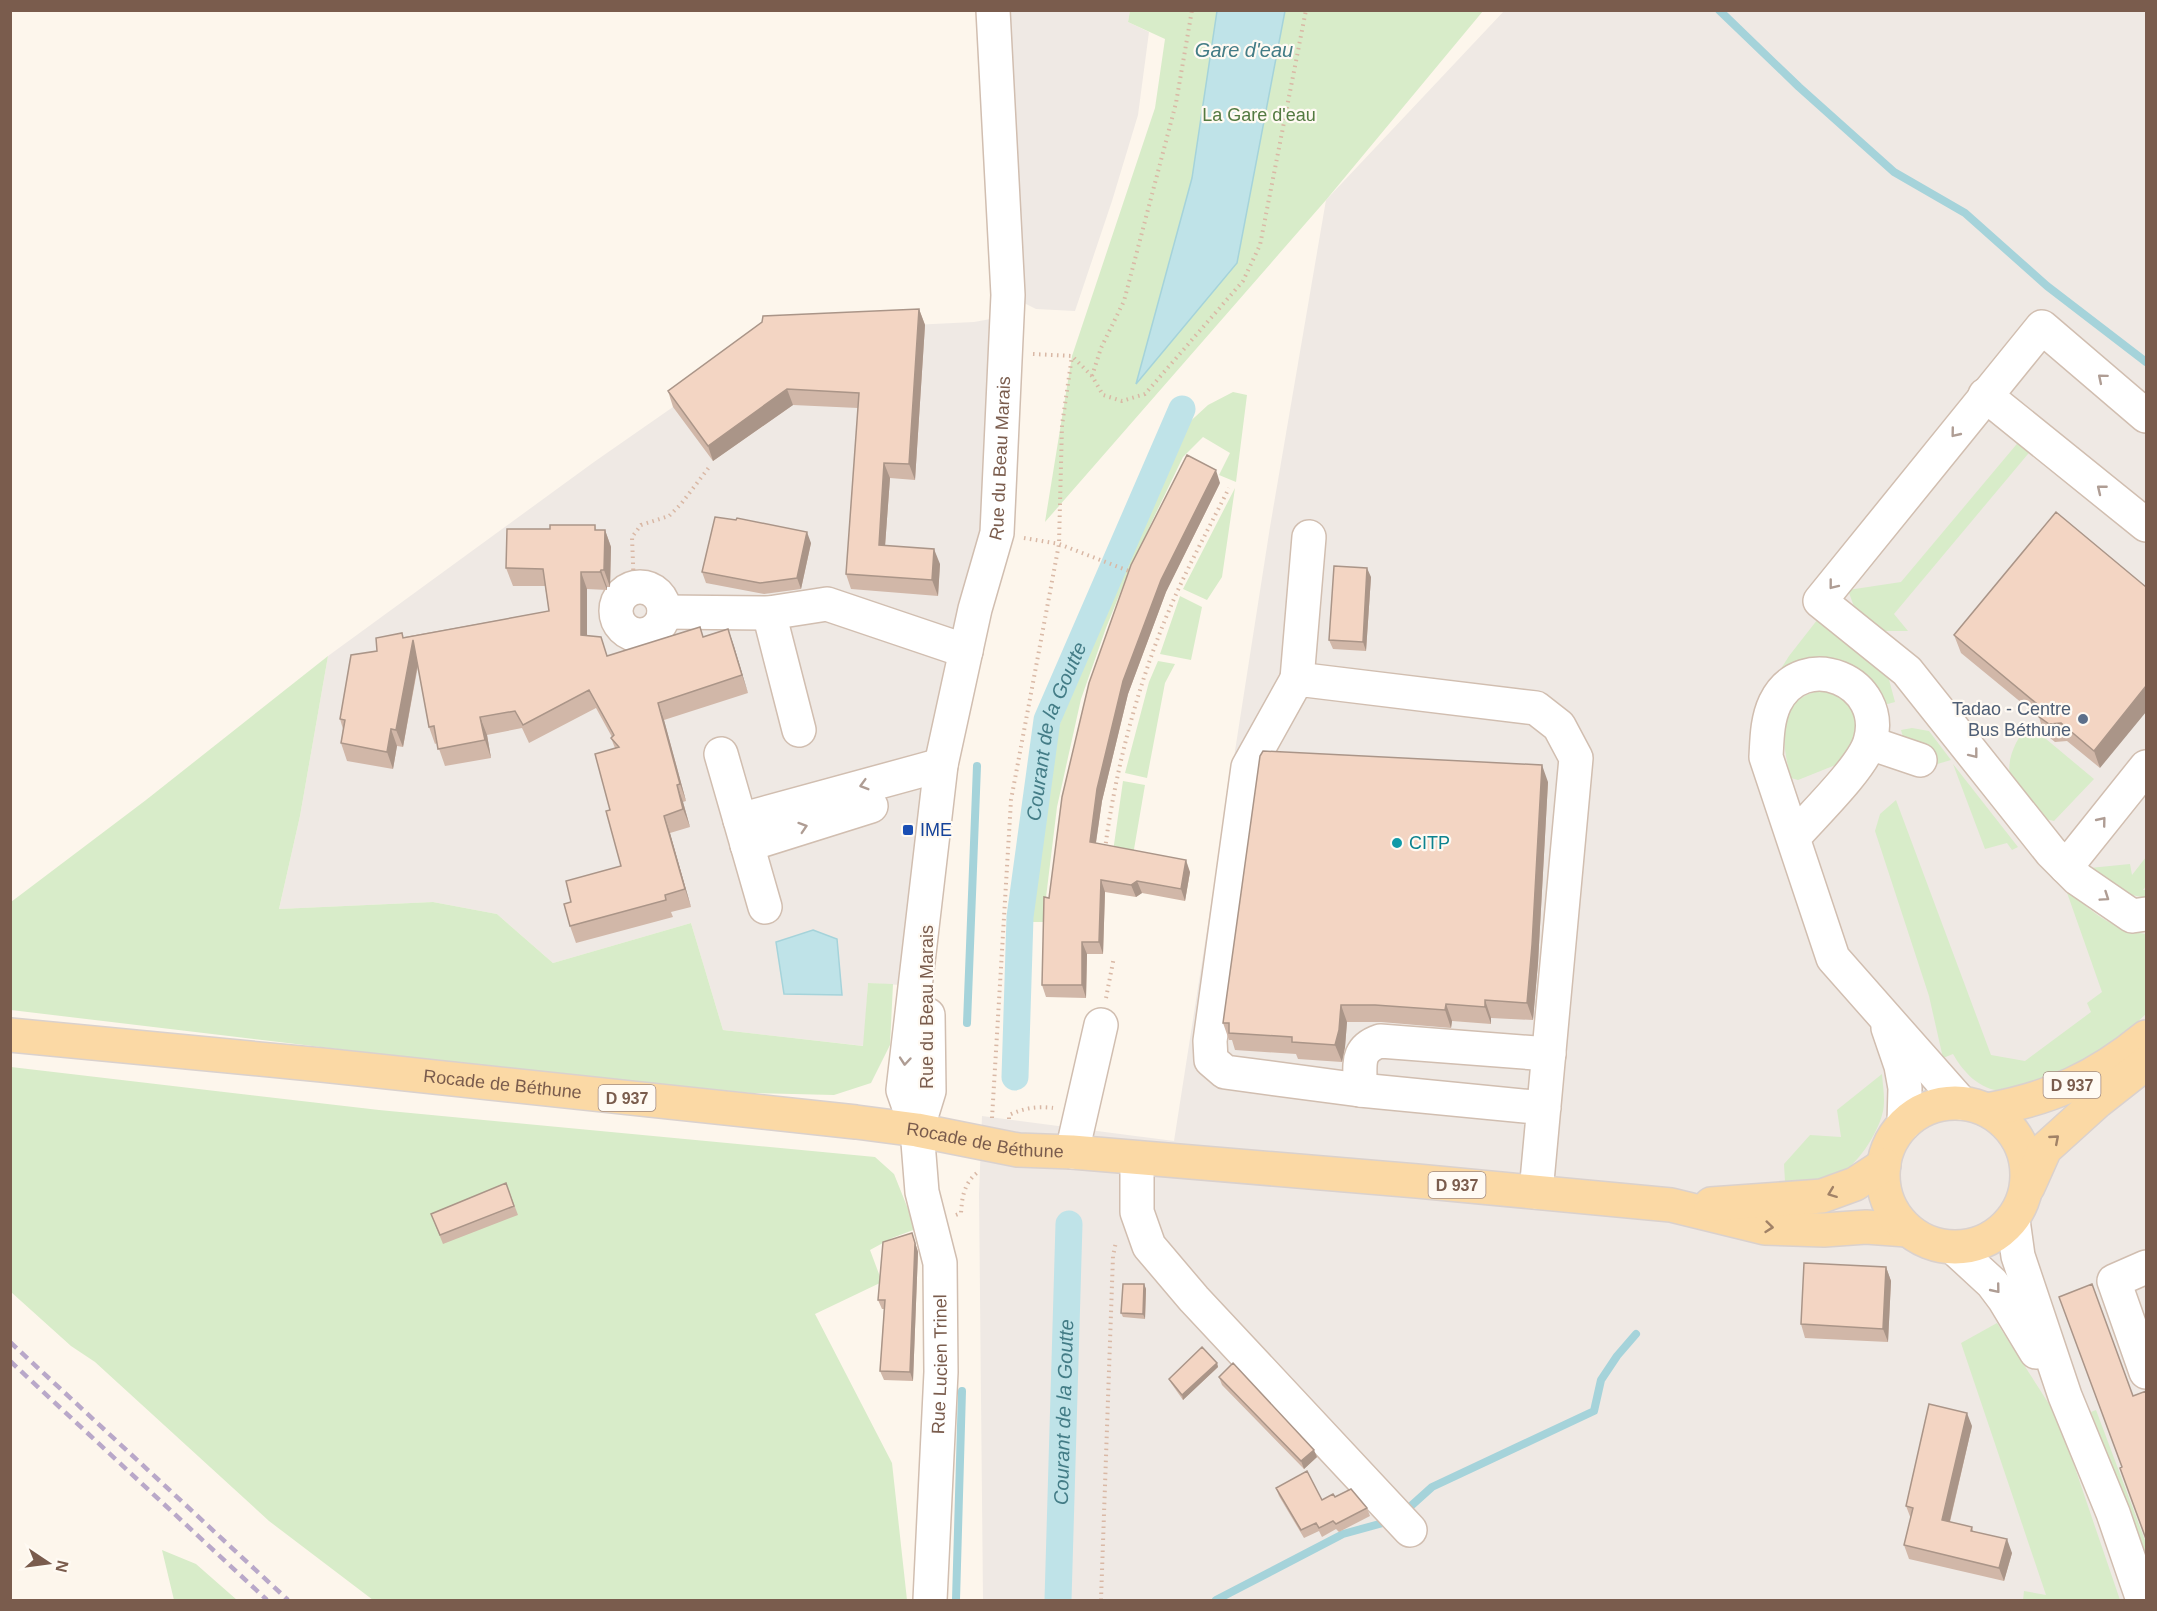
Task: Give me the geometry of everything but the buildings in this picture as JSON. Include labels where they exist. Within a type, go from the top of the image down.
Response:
[{"type":"main road","name":"Rocade de Béthune","points":[[10,1035],[322,1065],[917,1130],[1018,1150],[1072,1152],[1536,1192]]},
{"type":"main road","name":"D 937","points":[[1974,1106],[2018,1104],[2087,1079],[2146,1037]]},
{"type":"main road","name":"D 937","points":[[2027,1189],[2044,1149],[2098,1101],[2146,1063]]},
{"type":"main road","points":[[1940,1104],[1974,1106],[2007,1123],[2020,1143],[2028,1165],[2027,1189],[2013,1220],[2001,1232],[1987,1241],[1971,1246],[1954,1248],[1939,1246],[1906,1230],[1888,1203],[1883,1185],[1887,1150],[1904,1124],[1921,1112],[1940,1104]]},
{"type":"main road","name":"D 937","points":[[1671,1205],[1822,1197],[1855,1184],[1884,1166]]},
{"type":"main road","name":"D 937","points":[[1536,1192],[1671,1205],[1765,1228],[1824,1230],[1866,1227],[1906,1230]]},
{"type":"street","name":"Rue du Beau Marais","points":[[917,1130],[903,1090],[939,774],[966,651],[997,533],[1008,295],[993,10]]},
{"type":"street","points":[[2146,416],[2042,327],[1820,602],[1907,671],[2051,852],[2078,879],[2132,916],[2146,914]]},
{"type":"street","points":[[1985,395],[2146,525]]},
{"type":"street","points":[[1309,537],[1297,679],[1248,767],[1210,1041],[1211,1060],[1225,1072],[1544,1108]]},
{"type":"street","points":[[634,588],[650,589],[657,594],[663,604],[664,612],[769,613],[827,604],[966,651]]},
{"type":"street","points":[[769,613],[800,730]]},
{"type":"street","points":[[1793,838],[1859,763],[1870,743],[1871,708],[1860,692],[1849,682],[1833,675],[1817,673],[1800,678],[1786,687],[1775,704],[1767,733],[1766,757],[1793,838],[1833,958],[1884,1015],[1974,1106]]},
{"type":"street","points":[[1297,679],[1536,708],[1559,726],[1576,758],[1536,1192]]},
{"type":"street","points":[[1870,743],[1920,760]]},
{"type":"street","points":[[721,754],[765,907]]},
{"type":"street","points":[[2066,867],[2146,767]]},
{"type":"street","points":[[743,833],[939,774]]},
{"type":"street","points":[[1884,1015],[1901,1066],[1905,1088],[1904,1124]]},
{"type":"street","points":[[1072,1152],[1101,1025]]},
{"type":"street","points":[[1360,1089],[1361,1054],[1367,1045],[1380,1041],[1549,1054]]},
{"type":"street","name":"Rue Lucien Trinel","points":[[917,1130],[922,1192],[940,1263],[941,1372],[930,1600]]},
{"type":"street","points":[[1137,1158],[1137,1212],[1149,1246],[1194,1299],[1410,1530]]},
{"type":"street","points":[[2013,1220],[2018,1256],[2065,1396],[2113,1513],[2143,1600]]},
{"type":"street","points":[[1954,1248],[1992,1283],[2004,1299],[2065,1396]]},
{"type":"street","points":[[2146,1267],[2114,1281],[2146,1372]]},
{"type":"path","points":[[1092,376],[1101,348],[1124,301],[1176,103],[1192,10]]},
{"type":"path","points":[[1006,351],[1072,356],[1092,376],[1103,395],[1122,401],[1145,394],[1243,280],[1260,245],[1306,10]]},
{"type":"path","points":[[991,1144],[996,1020],[1011,800],[1059,544],[1062,425],[1072,356]]},
{"type":"path","points":[[634,588],[632,537],[641,525],[669,516],[710,466]]},
{"type":"path","points":[[1104,856],[1110,812],[1138,695],[1177,591],[1229,488]]},
{"type":"path","points":[[997,533],[1059,544],[1139,575]]},
{"type":"path","points":[[1168,587],[1177,591]]},
{"type":"path","points":[[1101,1025],[1114,957]]},
{"type":"path","points":[[1101,1600],[1113,1256],[1120,1220],[1137,1212]]},
{"type":"shaded area","points":[[993,11],[1130,11],[1128,22],[1149,32],[1138,115],[1075,311],[1036,309],[1008,295]]},
{"type":"shaded area","points":[[1504,11],[2146,11],[2146,1600],[983,1600],[979,1194],[982,1116],[1174,1141],[1270,527],[1326,200]]},
{"type":"shaded area","points":[[1007,316],[1003,425],[915,986],[868,983],[864,1046],[723,1030],[691,923],[553,963],[497,914],[433,902],[279,909],[300,816],[328,656],[673,407],[769,332],[974,322]]},
{"type":"green space","name":"La Gare d'eau","points":[[1130,11],[1483,11],[1326,200],[1045,522],[1072,356],[1155,108],[1165,39],[1128,22]]},
{"type":"green space","points":[[1233,392],[1247,395],[1236,482],[1219,475],[1230,453],[1203,437],[1183,457],[1155,515],[1106,628],[1081,699],[1057,807],[1043,922],[1030,922],[1050,764],[1069,687],[1119,561],[1168,451],[1183,428],[1208,405]]},
{"type":"green space","points":[[2021,439],[2033,448],[1894,614],[1908,631],[1883,631],[1857,615],[1848,590],[1901,582]]},
{"type":"green space","points":[[1235,488],[1222,577],[1207,600],[1183,589]]},
{"type":"green space","points":[[1180,596],[1202,607],[1191,660],[1160,654]]},
{"type":"green space","points":[[1821,615],[1887,672],[1895,702],[1884,705],[1861,672],[1842,662],[1814,664],[1777,675]]},
{"type":"green space","points":[[328,656],[300,816],[279,909],[433,902],[497,914],[553,963],[691,923],[723,1030],[863,1046],[868,983],[893,984],[890,1045],[871,1083],[834,1095],[751,1093],[471,1065],[11,1010],[11,902],[146,800]]},
{"type":"green space","points":[[1158,661],[1175,664],[1165,683],[1147,778],[1125,773],[1149,682]]},
{"type":"green space","points":[[1830,690],[1843,695],[1858,713],[1857,739],[1838,764],[1798,780],[1791,778],[1784,734],[1791,708],[1800,699],[1812,693]]},
{"type":"green space","points":[[2028,724],[2094,779],[2054,821],[2036,817],[2017,794],[2010,777],[2012,753]]},
{"type":"green space","points":[[1912,728],[1929,731],[1951,760],[1934,765],[1903,737],[1901,730]]},
{"type":"green space","points":[[1953,764],[2018,847],[2012,850],[2007,843],[1985,849]]},
{"type":"green space","points":[[1123,781],[1145,785],[1127,890],[1108,887]]},
{"type":"green space","points":[[1896,800],[1991,1055],[2025,1061],[2091,1012],[2087,1003],[2102,992],[2065,887],[2102,918],[2122,928],[2146,934],[2146,1014],[2123,1035],[2095,1053],[2044,1079],[2013,1090],[1994,1090],[1979,1084],[1967,1073],[1953,1054],[1943,1058],[1929,996],[1875,831],[1880,814]]},
{"type":"green space","points":[[2146,857],[2146,886],[2143,890],[2146,890],[2146,898],[2127,894],[2090,868],[2130,864],[2132,875]]},
{"type":"green space","points":[[11,1067],[379,1110],[875,1157],[894,1174],[916,1229],[870,1250],[882,1282],[815,1314],[892,1463],[907,1600],[373,1600],[269,1521],[95,1362],[71,1346],[11,1292]]},
{"type":"green space","points":[[1882,1074],[1884,1100],[1882,1115],[1871,1140],[1853,1164],[1846,1170],[1826,1179],[1785,1182],[1784,1164],[1810,1135],[1841,1137],[1837,1110]]},
{"type":"green space","points":[[1997,1323],[2058,1418],[2120,1600],[2023,1600],[2024,1591],[2046,1595],[1961,1343]]},
{"type":"green space","points":[[2096,1410],[2146,1543],[2146,1561],[2091,1412]]},
{"type":"green space","points":[[162,1550],[196,1564],[237,1600],[174,1600]]},
{"type":"water","name":"Gare d'eau","points":[[1217,11],[1285,11],[1237,263],[1136,384],[1192,178]]},
{"type":"water","points":[[813,930],[837,939],[842,995],[784,994],[776,942]]},
{"type":"waterway","points":[[1719,10],[1799,87],[1894,172],[1965,213],[2047,286],[2146,362]]},
{"type":"waterway","name":"Courant de la Goutte","points":[[1015,1077],[1020,917],[1047,720],[1182,409]]},
{"type":"waterway","points":[[967,1023],[977,766]]},
{"type":"waterway","name":"Courant de la Goutte","points":[[1058,1600],[1069,1224]]},
{"type":"waterway","points":[[1412,1505],[1432,1487],[1594,1411],[1601,1380],[1636,1334]]},
{"type":"waterway","points":[[956,1600],[962,1391]]},
{"type":"waterway","points":[[1216,1600],[1343,1534],[1383,1523]]},
{"type":"railway","points":[[10,1342],[288,1600]]},
{"type":"railway","points":[[10,1361],[267,1600]]},
{"type":"place","name":"Tadao - Centre Bus Béthune","points":[[2083,719]]},
{"type":"place","name":"IME","points":[[908,830]]},
{"type":"place","name":"CITP","points":[[1397,843]]}]
